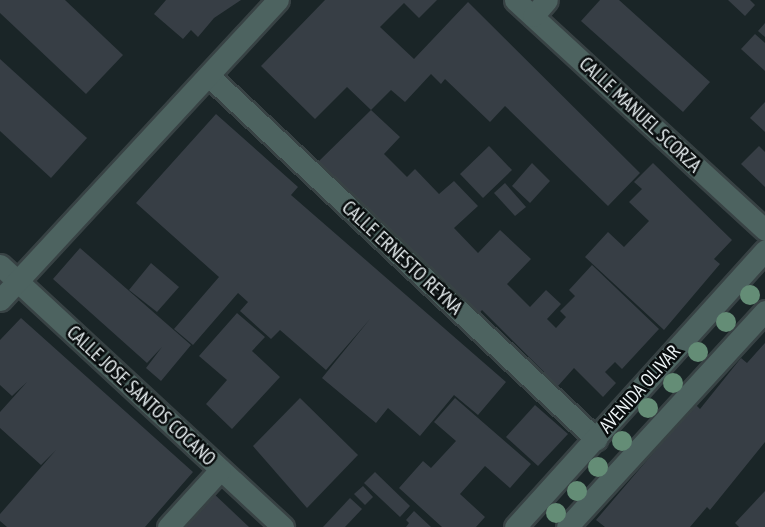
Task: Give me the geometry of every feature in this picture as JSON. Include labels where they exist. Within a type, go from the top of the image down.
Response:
[{"type":"street","points":[[0,300],[278,0]]},
{"type":"street","name":"CALLE MANUEL SCORZA","points":[[515,0],[540,8],[765,230]]},
{"type":"street","name":"CALLE ERNESTO REYNA","points":[[209,76],[596,439]]},
{"type":"street","name":"AVENIDA OLIVAR","points":[[515,527],[765,250]]},
{"type":"street","name":"CALLE JOSE SANTOS COCANO","points":[[0,265],[283,527]]},
{"type":"street","name":"AVENIDA OLIVAR","points":[[568,527],[765,310]]},
{"type":"street","points":[[168,527],[220,470]]},
{"type":"building","points":[[0,0],[65,0],[123,55],[86,94],[0,13]]},
{"type":"building","points":[[166,0],[241,0],[214,18],[198,37],[191,30],[183,39],[154,14]]},
{"type":"building","points":[[325,0],[437,0],[419,18],[404,3],[380,27],[414,59],[468,2],[640,173],[608,206],[505,106],[490,122],[445,79],[441,84],[431,74],[405,102],[391,90],[371,110],[347,87],[315,119],[261,66]]},
{"type":"building","points":[[600,0],[619,0],[710,82],[683,112],[581,21]]},
{"type":"building","points":[[728,0],[750,0],[755,5],[745,16]]},
{"type":"building","points":[[765,23],[765,37],[758,31]]},
{"type":"building","points":[[755,34],[765,43],[765,71],[741,49]]},
{"type":"building","points":[[0,59],[87,138],[51,178],[0,131]]},
{"type":"building","points":[[765,102],[765,132],[750,118]]},
{"type":"building","points":[[371,110],[400,137],[384,154],[407,177],[415,169],[439,194],[454,181],[478,206],[454,228],[478,253],[500,230],[531,259],[507,284],[530,307],[546,290],[561,304],[547,319],[556,328],[566,317],[560,311],[575,296],[569,290],[592,265],[659,329],[622,369],[615,362],[605,372],[616,383],[603,397],[574,368],[558,386],[482,310],[476,317],[317,163]]},
{"type":"building","points":[[216,114],[298,187],[291,195],[506,382],[478,415],[454,395],[420,436],[388,408],[376,423],[322,378],[370,319],[326,370],[280,330],[271,339],[240,311],[248,302],[238,293],[193,345],[174,329],[219,277],[136,203]]},
{"type":"building","points":[[489,146],[512,170],[483,198],[460,174]]},
{"type":"building","points":[[759,146],[765,152],[765,187],[741,164]]},
{"type":"building","points":[[532,163],[550,181],[530,203],[512,186]]},
{"type":"building","points":[[653,163],[732,240],[714,259],[720,264],[664,330],[585,257],[608,232],[624,247],[649,221],[629,202],[642,189],[634,182]]},
{"type":"building","points":[[505,183],[526,207],[515,216],[494,193]]},
{"type":"building","points":[[80,248],[191,345],[161,381],[146,368],[162,347],[147,363],[53,279]]},
{"type":"building","points":[[151,263],[179,287],[157,312],[129,290]]},
{"type":"building","points":[[237,313],[265,337],[252,351],[280,377],[232,429],[206,404],[227,380],[199,356]]},
{"type":"building","points":[[21,318],[193,472],[145,527],[7,527],[0,521],[0,514],[56,450],[41,465],[0,428],[0,412],[27,382],[12,396],[0,385],[0,340]]},
{"type":"building","points":[[765,343],[765,442],[710,510],[707,507],[690,527],[605,527],[596,520],[695,404],[700,409],[741,358],[747,363]]},
{"type":"building","points":[[300,398],[358,455],[307,508],[253,446]]},
{"type":"building","points":[[455,398],[531,464],[510,488],[485,466],[460,494],[485,517],[476,527],[442,527],[399,488],[423,461],[431,468],[456,441],[434,422]]},
{"type":"building","points":[[535,405],[568,434],[538,466],[506,437]]},
{"type":"building","points":[[375,472],[410,506],[400,517],[364,483]]},
{"type":"building","points":[[363,486],[373,497],[365,505],[354,494]]},
{"type":"building","points":[[765,491],[765,527],[739,527],[735,523]]},
{"type":"building","points":[[212,492],[249,527],[179,527]]},
{"type":"building","points":[[350,498],[362,509],[345,527],[323,527]]},
{"type":"building","points":[[414,511],[431,527],[406,527],[409,523],[406,520]]}]
